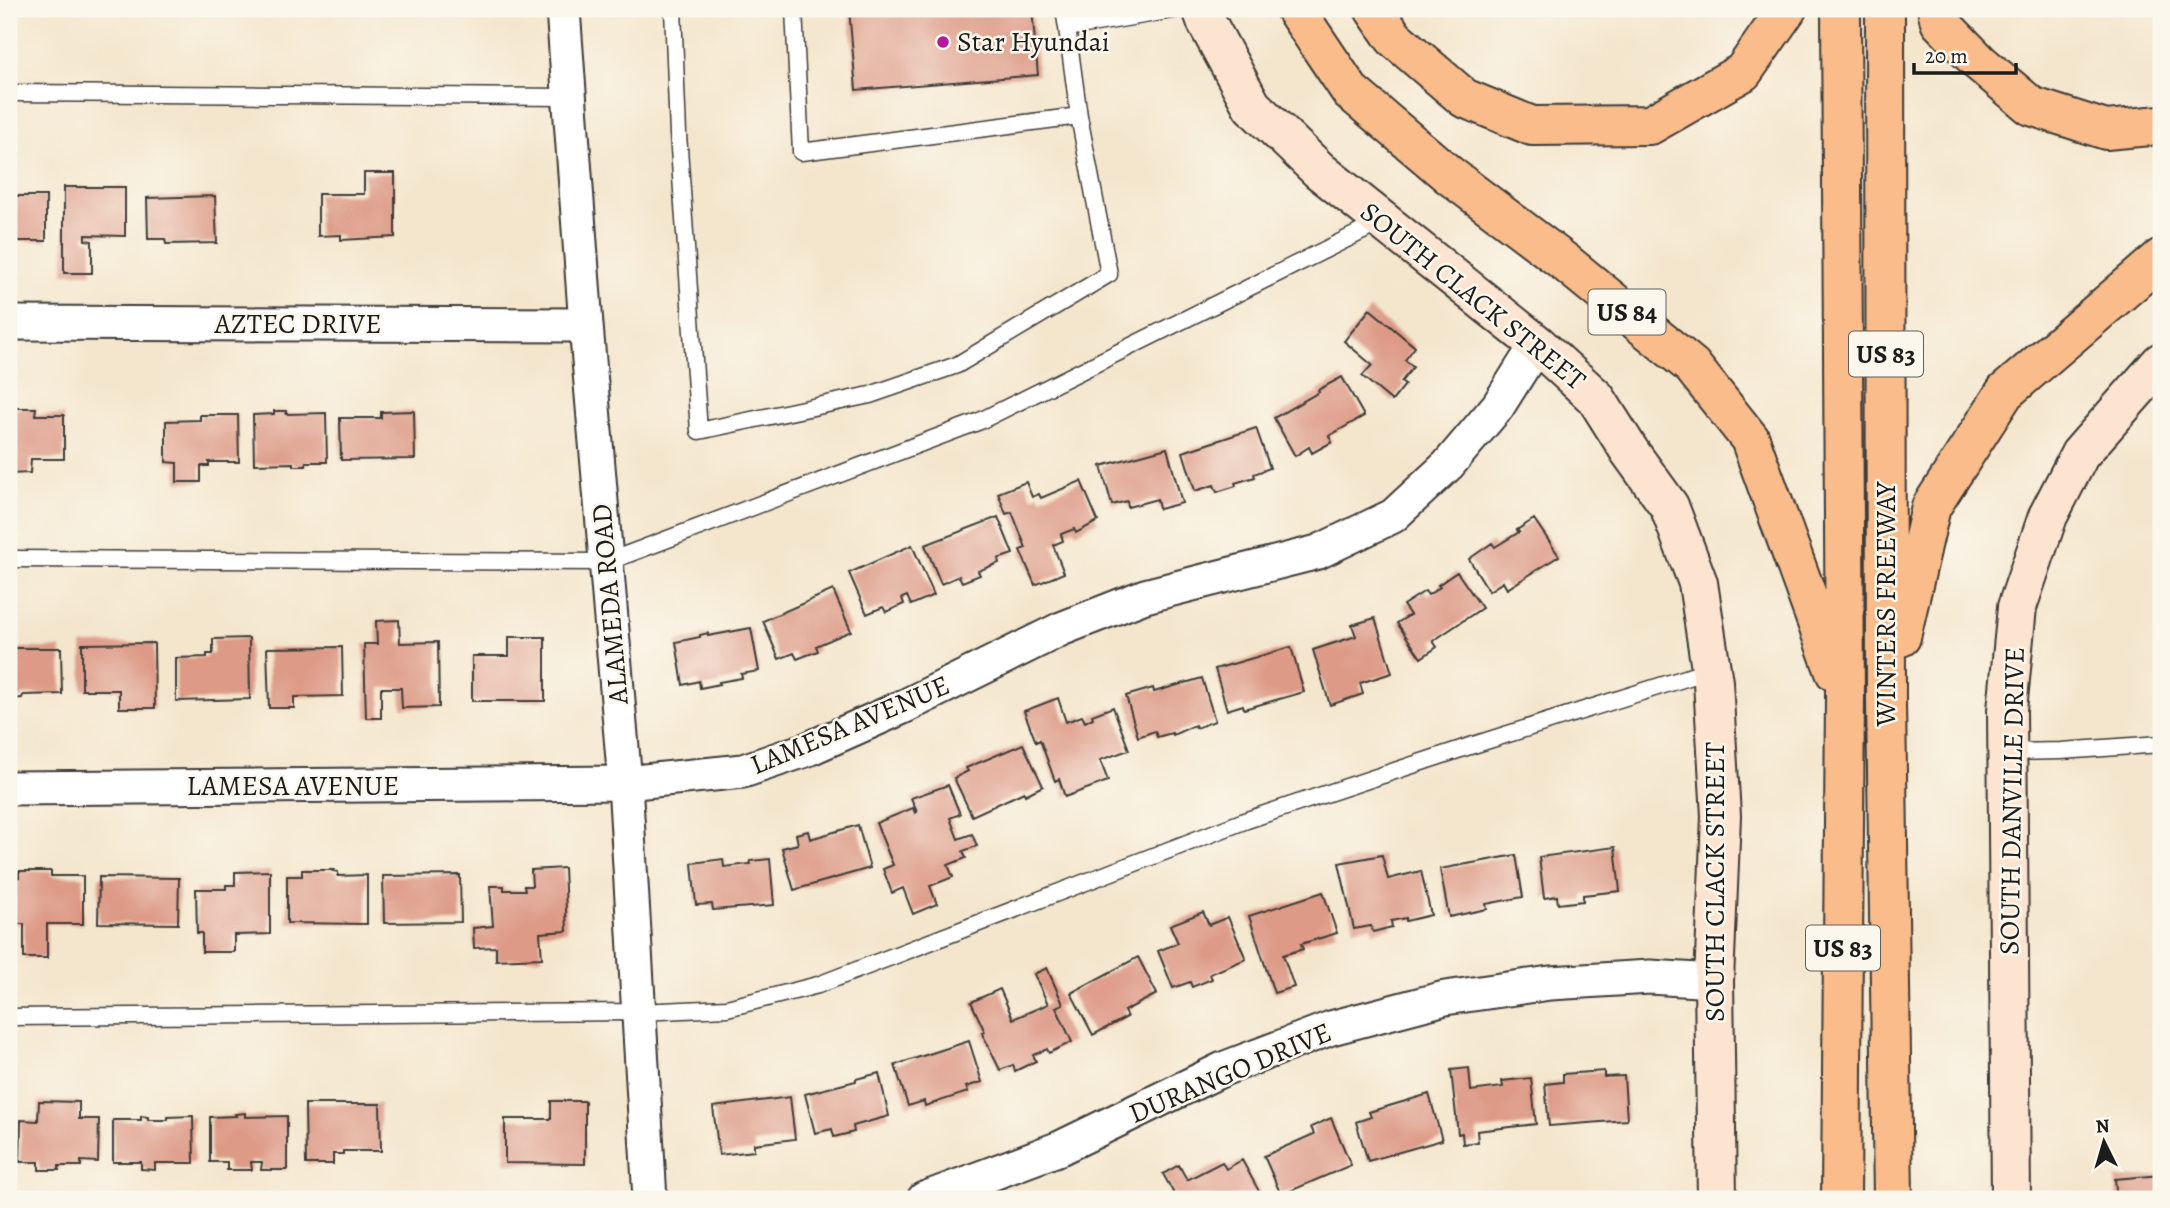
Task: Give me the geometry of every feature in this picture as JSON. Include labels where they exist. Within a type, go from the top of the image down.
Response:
[{"type":"highway","name":"US 84","points":[[1295,9],[1350,91],[1449,175],[1566,263],[1692,366],[1750,439],[1845,697]]},
{"type":"highway","points":[[1374,9],[1394,38],[1464,98],[1532,126],[1650,125],[1743,72],[1787,9]]},
{"type":"highway","name":"WINTERS FREEWAY","points":[[1841,9],[1845,697],[1841,1199]]},
{"type":"highway","name":"WINTERS FREEWAY","points":[[1885,9],[1886,700],[1893,1199]]},
{"type":"highway","points":[[1937,9],[1940,22],[1964,47],[2031,106],[2106,130],[2161,125]]},
{"type":"highway","points":[[1886,700],[1931,507],[2005,392],[2161,258]]},
{"type":"main road","name":"SOUTH CLACK STREET","points":[[1202,9],[1252,106],[1320,171],[1537,344],[1596,398],[1669,506],[1698,583],[1711,670],[1721,816],[1714,981],[1717,1199]]},
{"type":"main road","name":"SOUTH DANVILLE DRIVE","points":[[2011,1199],[2007,710],[2017,607],[2048,516],[2080,454],[2161,362]]},
{"type":"street","name":"ALAMEDA ROAD","points":[[563,9],[586,325],[625,783],[650,1199]]},
{"type":"street","name":"AZTEC DRIVE","points":[[9,323],[586,325]]},
{"type":"street","name":"LAMESA AVENUE","points":[[9,788],[625,783],[743,771],[808,749],[905,706],[1061,629],[1145,596],[1318,552],[1393,516],[1448,465],[1498,406],[1537,344]]},
{"type":"street","name":"DURANGO DRIVE","points":[[924,1199],[1060,1148],[1223,1069],[1344,1024],[1445,998],[1550,983],[1650,977],[1714,981]]},
{"type":"lane","points":[[673,9],[678,134],[699,431],[870,394],[957,365],[1109,274],[1079,116],[1064,9]]},
{"type":"lane","points":[[794,9],[801,152],[1079,116]]},
{"type":"lane","points":[[1067,28],[1179,9]]},
{"type":"lane","points":[[9,93],[569,97]]},
{"type":"lane","points":[[9,559],[607,562],[980,421],[1383,221]]},
{"type":"lane","points":[[9,1017],[727,1009],[818,985],[1247,820],[1711,670]]},
{"type":"lane","points":[[2007,752],[2161,744]]},
{"type":"building","name":"Star Hyundai","points":[[849,9],[1032,9],[1038,75],[856,90]]},
{"type":"building","points":[[364,173],[395,173],[395,237],[341,240],[341,235],[318,236],[318,194],[364,194]]},
{"type":"building","points":[[64,187],[125,187],[125,236],[85,235],[85,240],[92,241],[92,273],[64,273]]},
{"type":"building","points":[[9,196],[46,196],[46,241],[9,241]]},
{"type":"building","points":[[215,196],[217,243],[166,244],[165,239],[148,239],[147,198]]},
{"type":"building","points":[[1370,309],[1415,347],[1405,360],[1413,367],[1401,382],[1405,385],[1392,401],[1362,376],[1372,365],[1344,341]]},
{"type":"building","points":[[1342,377],[1364,416],[1329,436],[1332,442],[1312,453],[1309,447],[1295,456],[1274,418]]},
{"type":"building","points":[[9,408],[36,408],[35,415],[64,415],[64,459],[31,459],[30,473],[9,474]]},
{"type":"building","points":[[274,411],[286,411],[286,414],[326,413],[327,462],[306,462],[306,466],[293,466],[293,463],[254,464],[253,415],[274,414]]},
{"type":"building","points":[[414,411],[415,459],[341,460],[340,418],[381,418],[381,412]]},
{"type":"building","points":[[200,415],[238,415],[239,462],[209,462],[209,466],[201,466],[201,482],[177,482],[177,463],[166,462],[166,421],[200,420]]},
{"type":"building","points":[[1256,428],[1270,468],[1254,474],[1255,477],[1235,483],[1236,486],[1217,492],[1214,485],[1195,491],[1183,452]]},
{"type":"building","points":[[1167,448],[1182,503],[1159,509],[1157,499],[1128,507],[1127,501],[1112,505],[1101,466]]},
{"type":"building","points":[[1081,481],[1098,521],[1076,533],[1074,529],[1061,534],[1063,541],[1053,545],[1064,573],[1035,585],[1020,550],[1026,548],[1012,512],[1006,514],[998,493],[1026,482],[1032,497],[1039,494],[1041,498]]},
{"type":"building","points":[[998,517],[1013,554],[978,571],[980,575],[962,582],[959,576],[941,584],[925,545]]},
{"type":"building","points":[[1534,519],[1559,556],[1507,589],[1503,582],[1489,591],[1469,559],[1492,543],[1495,547]]},
{"type":"building","points":[[912,545],[934,595],[911,605],[907,596],[902,598],[904,604],[886,612],[883,607],[867,614],[849,573]]},
{"type":"building","points":[[1457,572],[1482,608],[1433,641],[1437,647],[1421,658],[1397,623],[1410,615],[1403,605],[1425,591],[1428,595]]},
{"type":"building","points":[[833,590],[851,631],[816,646],[818,651],[797,659],[794,653],[779,659],[763,621]]},
{"type":"building","points":[[1375,618],[1392,673],[1360,683],[1363,694],[1330,705],[1313,650],[1356,636],[1352,625]]},
{"type":"building","points":[[399,620],[400,643],[438,642],[439,707],[402,708],[401,688],[381,688],[381,718],[366,718],[364,644],[377,644],[376,621]]},
{"type":"building","points":[[751,628],[759,671],[741,674],[742,678],[700,688],[699,681],[683,685],[676,642],[708,633],[708,636]]},
{"type":"building","points":[[509,637],[545,637],[545,701],[472,701],[472,656],[509,656]]},
{"type":"building","points":[[249,638],[250,699],[176,701],[176,658],[207,657],[207,654],[213,654],[213,639]]},
{"type":"building","points":[[154,643],[155,708],[119,708],[119,690],[82,690],[82,644]]},
{"type":"building","points":[[342,647],[343,696],[294,697],[294,708],[269,708],[267,648]]},
{"type":"building","points":[[1291,647],[1304,692],[1244,709],[1243,705],[1227,710],[1215,669]]},
{"type":"building","points":[[9,648],[61,648],[62,694],[23,695],[22,698],[13,699],[13,707],[9,707]]},
{"type":"building","points":[[1202,678],[1215,721],[1196,728],[1195,725],[1173,735],[1172,733],[1157,737],[1155,731],[1138,737],[1126,696],[1153,688],[1154,692]]},
{"type":"building","points":[[1058,698],[1066,722],[1082,716],[1085,722],[1093,718],[1092,715],[1113,707],[1129,750],[1100,760],[1108,781],[1065,797],[1059,779],[1055,781],[1040,740],[1036,742],[1024,711]]},
{"type":"building","points":[[1023,744],[1043,786],[972,816],[954,778],[968,771],[966,768]]},
{"type":"building","points":[[948,785],[960,814],[950,818],[958,839],[972,834],[977,846],[963,851],[966,858],[948,865],[953,877],[930,886],[937,904],[913,914],[903,888],[892,893],[883,869],[893,865],[876,823],[913,808],[915,813],[917,812],[911,798]]},
{"type":"building","points":[[858,825],[870,868],[794,890],[782,848],[798,844],[796,834],[808,831],[810,839]]},
{"type":"building","points":[[1615,847],[1620,891],[1583,895],[1583,901],[1558,904],[1557,896],[1544,898],[1539,857]]},
{"type":"building","points":[[1382,855],[1388,879],[1421,871],[1431,915],[1406,921],[1406,918],[1391,921],[1392,927],[1373,932],[1371,926],[1354,929],[1339,863]]},
{"type":"building","points":[[1516,855],[1523,897],[1486,904],[1487,909],[1449,917],[1440,869]]},
{"type":"building","points":[[723,859],[724,867],[770,859],[774,905],[713,910],[712,904],[696,905],[692,863]]},
{"type":"building","points":[[564,868],[567,931],[540,933],[542,958],[496,960],[496,947],[474,948],[473,928],[493,926],[490,886],[504,886],[504,890],[525,890],[524,886],[532,886],[531,870]]},
{"type":"building","points":[[302,870],[334,870],[338,872],[338,876],[367,875],[367,924],[287,923],[287,876],[302,876]]},
{"type":"building","points":[[19,871],[51,871],[51,876],[83,876],[83,924],[47,924],[47,958],[24,958],[24,924],[9,924],[9,878],[19,877]]},
{"type":"building","points":[[270,871],[270,934],[234,935],[234,952],[202,952],[202,933],[197,933],[196,889],[226,889],[226,885],[235,885],[235,872]]},
{"type":"building","points":[[460,875],[461,922],[384,923],[383,876]]},
{"type":"building","points":[[99,877],[179,878],[178,924],[98,923]]},
{"type":"building","points":[[1323,892],[1337,933],[1301,944],[1303,949],[1283,955],[1294,987],[1274,993],[1249,916]]},
{"type":"building","points":[[1203,912],[1209,925],[1228,917],[1246,959],[1210,974],[1212,979],[1192,987],[1190,982],[1173,988],[1158,951],[1178,943],[1170,925]]},
{"type":"building","points":[[1138,957],[1157,994],[1124,1011],[1127,1017],[1093,1035],[1071,993]]},
{"type":"building","points":[[1047,968],[1063,1004],[1056,1007],[1072,1042],[1049,1053],[1047,1049],[1033,1055],[1036,1061],[1015,1071],[1013,1065],[1000,1070],[971,1002],[1000,989],[1013,1019],[1048,1004],[1034,974]]},
{"type":"building","points":[[969,1041],[982,1082],[966,1087],[968,1092],[925,1106],[924,1101],[908,1106],[895,1065]]},
{"type":"building","points":[[1469,1068],[1471,1091],[1503,1087],[1502,1081],[1531,1078],[1536,1124],[1477,1131],[1478,1142],[1463,1144],[1462,1133],[1458,1134],[1451,1070]]},
{"type":"building","points":[[1604,1071],[1604,1077],[1624,1076],[1627,1120],[1549,1126],[1545,1084],[1563,1082],[1563,1074]]},
{"type":"building","points":[[879,1073],[889,1116],[853,1126],[854,1132],[834,1137],[832,1129],[815,1133],[805,1094]]},
{"type":"building","points":[[1429,1094],[1442,1140],[1368,1161],[1356,1122],[1371,1117],[1369,1112]]},
{"type":"building","points":[[790,1097],[795,1139],[754,1144],[754,1151],[719,1155],[713,1107]]},
{"type":"building","points":[[39,1101],[79,1102],[79,1119],[99,1119],[98,1162],[81,1161],[81,1166],[39,1170],[39,1162],[20,1162],[21,1120],[38,1121]]},
{"type":"building","points":[[551,1101],[585,1101],[585,1164],[505,1163],[505,1119],[551,1119]]},
{"type":"building","points":[[305,1104],[380,1104],[381,1151],[343,1151],[343,1154],[333,1154],[333,1164],[306,1164]]},
{"type":"building","points":[[245,1113],[245,1117],[287,1116],[287,1170],[261,1170],[262,1162],[251,1162],[252,1170],[227,1170],[227,1162],[210,1162],[210,1117]]},
{"type":"building","points":[[141,1116],[148,1117],[148,1120],[168,1120],[168,1117],[193,1116],[194,1163],[155,1163],[155,1170],[141,1169],[141,1162],[113,1162],[113,1120],[141,1120]]},
{"type":"building","points":[[1331,1118],[1351,1165],[1281,1195],[1264,1156],[1314,1134],[1311,1127]]},
{"type":"building","points":[[1242,1160],[1261,1195],[1254,1199],[1177,1199],[1163,1174],[1179,1165],[1187,1180],[1222,1162],[1226,1169]]},
{"type":"building","points":[[2161,1175],[2161,1199],[2117,1199],[2115,1179]]},
{"type":"place","name":"Star Hyundai","points":[[943,42]]}]
